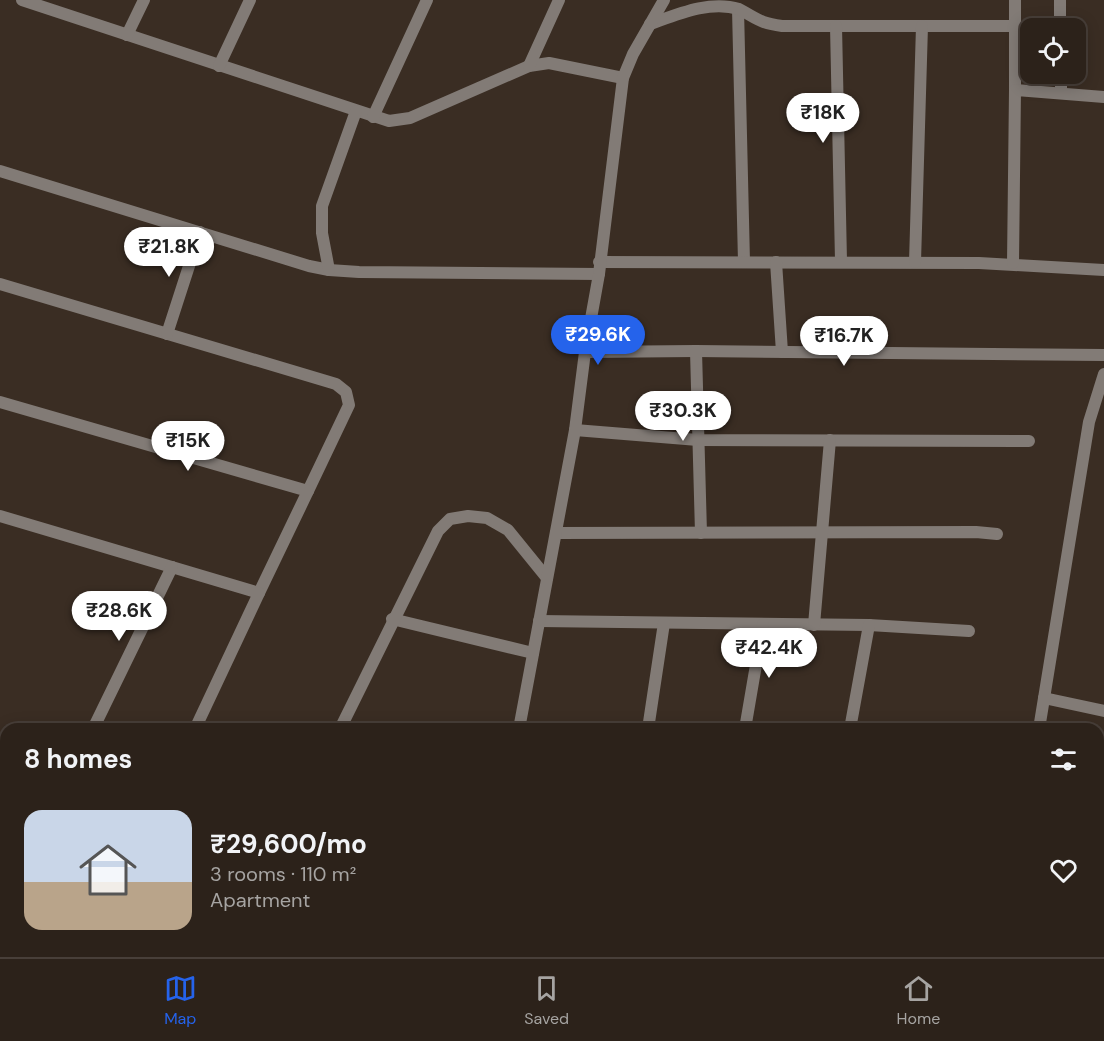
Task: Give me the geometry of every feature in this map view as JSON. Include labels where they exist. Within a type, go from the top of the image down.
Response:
[{"type":"street","points":[[22,0],[389,121],[410,118],[529,66],[549,63],[623,78]]},
{"type":"street","points":[[127,35],[144,0]]},
{"type":"street","points":[[219,66],[250,0]]},
{"type":"street","points":[[373,117],[428,0]]},
{"type":"street","points":[[529,66],[559,0]]},
{"type":"street","points":[[520,723],[575,430],[599,268],[623,78],[633,54],[664,0]]},
{"type":"street","points":[[1013,263],[1015,0]]},
{"type":"street","points":[[1060,0],[1060,18]]},
{"type":"street","points":[[650,24],[706,3],[719,3],[738,9],[756,21],[782,26],[1015,27]]},
{"type":"street","points":[[738,9],[744,262]]},
{"type":"street","points":[[836,26],[841,261]]},
{"type":"street","points":[[915,262],[922,26]]},
{"type":"street","points":[[1061,84],[1061,93]]},
{"type":"street","points":[[1016,90],[1104,97]]},
{"type":"street","points":[[329,270],[322,233],[322,206],[356,111]]},
{"type":"street","points":[[0,171],[309,266],[329,270],[359,272],[599,268],[744,262],[841,261],[1013,263],[1104,270]]},
{"type":"street","points":[[167,333],[200,232]]},
{"type":"street","points":[[776,262],[782,352]]},
{"type":"street","points":[[0,284],[336,384],[346,392],[349,405],[198,723]]},
{"type":"street","points":[[696,351],[700,532]]},
{"type":"street","points":[[585,352],[1104,355]]},
{"type":"street","points":[[1040,723],[1089,422],[1104,374]]},
{"type":"street","points":[[0,402],[309,491]]},
{"type":"street","points":[[575,430],[698,440],[1029,441]]},
{"type":"street","points":[[814,625],[830,440]]},
{"type":"street","points":[[0,516],[259,593]]},
{"type":"street","points":[[345,723],[392,619],[438,531],[450,519],[468,516],[487,518],[508,530],[547,578]]},
{"type":"street","points":[[556,533],[997,534]]},
{"type":"street","points":[[96,723],[172,567]]},
{"type":"street","points":[[392,619],[533,653]]},
{"type":"street","points":[[539,621],[869,625],[969,631]]},
{"type":"street","points":[[649,723],[664,623]]},
{"type":"street","points":[[746,723],[763,624]]},
{"type":"street","points":[[851,723],[869,625]]},
{"type":"street","points":[[1044,698],[1104,711]]}]
